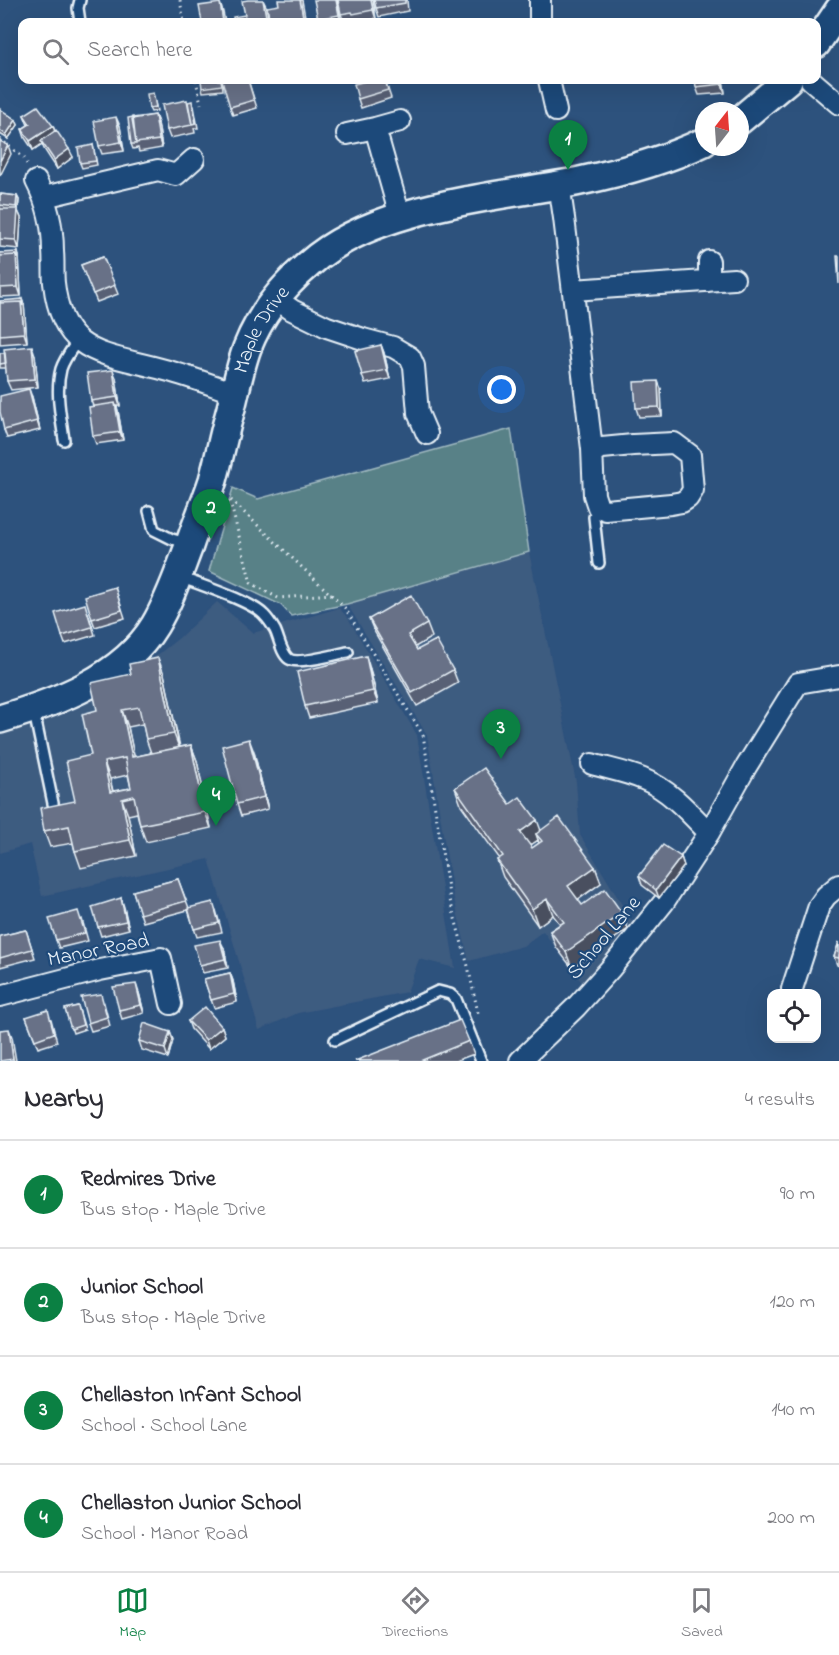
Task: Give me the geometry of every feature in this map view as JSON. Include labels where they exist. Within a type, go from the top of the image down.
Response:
[{"type":"street","points":[[540,0],[540,18]]},
{"type":"street","points":[[821,37],[839,10]]},
{"type":"street","points":[[550,84],[556,111]]},
{"type":"street","points":[[749,113],[783,84]]},
{"type":"street","points":[[816,84],[839,104]]},
{"type":"street","points":[[348,134],[400,121]]},
{"type":"street","points":[[375,128],[400,216]]},
{"type":"street","name":"Maple Drive","points":[[0,719],[59,700],[85,687],[134,651],[156,624],[178,576],[212,482],[247,348],[275,298],[307,265],[338,243],[400,216],[645,166],[695,146]]},
{"type":"street","points":[[194,159],[176,175],[158,170],[40,189],[50,215],[53,232],[53,279],[56,304],[63,321],[78,340],[87,347],[100,353],[167,370],[235,393]]},
{"type":"street","points":[[567,183],[573,290],[592,449],[594,495],[598,507],[606,510],[682,502],[693,490],[690,455],[674,443],[592,449]]},
{"type":"street","points":[[709,261],[709,281]]},
{"type":"street","points":[[573,290],[734,279]]},
{"type":"street","points":[[275,298],[291,310],[327,327],[393,347],[410,357],[414,366],[418,412],[427,434]]},
{"type":"street","name":"School Lane","points":[[520,1061],[576,1007],[664,902],[709,833],[798,683],[839,676]]},
{"type":"street","points":[[592,764],[641,778],[655,785],[682,804],[709,833]]},
{"type":"street","points":[[792,989],[819,906],[826,896],[839,885]]},
{"type":"street","name":"Manor Road","points":[[0,996],[100,970],[161,958],[171,1004]]},
{"type":"lane","points":[[79,18],[80,0]]},
{"type":"lane","points":[[64,440],[58,396],[62,369],[78,340]]},
{"type":"lane","points":[[598,507],[594,517],[599,563]]},
{"type":"lane","points":[[148,511],[154,530],[172,539],[189,543]]},
{"type":"lane","points":[[178,576],[247,603],[259,610],[266,616],[290,659],[298,661],[348,652]]},
{"type":"lane","points":[[33,709],[54,808]]},
{"type":"lane","points":[[335,1040],[438,991],[450,994],[456,999],[481,1061]]},
{"type":"path","points":[[180,0],[183,18]]},
{"type":"path","points":[[197,84],[201,104]]},
{"type":"path","points":[[556,111],[567,128],[567,183]]},
{"type":"path","points":[[0,139],[24,158],[40,189]]},
{"type":"path","points":[[332,594],[278,597],[250,583],[230,499],[332,594],[345,608],[423,735],[450,900],[468,966],[479,1019]]},
{"type":"shaded area","points":[[529,552],[576,782],[580,835],[636,928],[586,988],[543,931],[523,946],[469,961],[453,894],[427,735],[347,604]]},
{"type":"shaded area","points":[[217,602],[253,633],[339,608],[348,618],[417,735],[455,968],[419,959],[407,992],[298,1013],[259,1030],[209,859],[42,896],[30,844],[0,853],[0,733],[62,715],[106,692],[179,638]]},
{"type":"green space","points":[[511,429],[529,552],[347,604],[291,616],[281,605],[209,571],[233,488],[258,499]]},
{"type":"building","points":[[263,0],[266,18],[233,18],[245,15],[242,1]]},
{"type":"building","points":[[278,0],[300,0],[303,18],[269,18],[267,7],[279,5]]},
{"type":"building","points":[[314,0],[336,0],[339,15],[318,18]]},
{"type":"building","points":[[338,0],[371,0],[373,10],[341,14]]},
{"type":"building","points":[[374,0],[405,0],[405,3],[376,8]]},
{"type":"building","points":[[220,3],[222,18],[201,18],[199,6]]},
{"type":"building","points":[[202,84],[222,85],[202,88]]},
{"type":"building","points":[[223,84],[249,84],[254,100],[230,107]]},
{"type":"building","points":[[354,84],[386,84],[388,90],[358,99]]},
{"type":"building","points":[[696,84],[722,84],[696,87]]},
{"type":"building","points":[[153,93],[156,107],[149,108],[147,94]]},
{"type":"building","points":[[187,100],[192,125],[167,130],[162,105]]},
{"type":"building","points":[[192,101],[196,123],[192,124],[188,102]]},
{"type":"building","points":[[38,106],[53,126],[30,141],[22,129],[30,124],[24,115]]},
{"type":"building","points":[[0,109],[16,120],[6,135],[0,130]]},
{"type":"building","points":[[155,115],[159,140],[136,143],[132,119]]},
{"type":"building","points":[[116,117],[121,142],[99,146],[94,121]]},
{"type":"building","points":[[133,117],[136,144],[131,144],[128,118]]},
{"type":"building","points":[[56,130],[69,149],[54,160],[41,141]]},
{"type":"building","points":[[0,141],[8,145],[0,161]]},
{"type":"building","points":[[93,145],[96,161],[80,163],[78,148]]},
{"type":"building","points":[[0,194],[17,196],[16,207],[0,205]]},
{"type":"building","points":[[0,209],[18,209],[16,240],[0,239]]},
{"type":"building","points":[[18,252],[18,259],[16,255],[0,256],[0,253]]},
{"type":"building","points":[[16,255],[18,287],[0,288],[0,256]]},
{"type":"building","points":[[837,256],[839,256],[839,284]]},
{"type":"building","points":[[103,257],[115,285],[93,294],[81,265]]},
{"type":"building","points":[[22,299],[23,306],[21,302],[0,303],[0,301]]},
{"type":"building","points":[[21,302],[24,333],[0,335],[0,303]]},
{"type":"building","points":[[381,345],[387,370],[362,375],[355,351]]},
{"type":"building","points":[[32,346],[35,379],[7,381],[4,349]]},
{"type":"building","points":[[0,353],[5,353],[6,363],[0,364]]},
{"type":"building","points":[[113,370],[117,397],[91,401],[87,373]]},
{"type":"building","points":[[658,381],[659,407],[636,408],[634,382]]},
{"type":"building","points":[[29,389],[37,421],[4,430],[0,412],[0,396]]},
{"type":"building","points":[[115,403],[120,432],[93,436],[89,407]]},
{"type":"building","points":[[115,587],[122,610],[92,619],[85,596]]},
{"type":"building","points":[[411,595],[427,624],[408,635],[417,650],[436,640],[453,670],[412,693],[369,619]]},
{"type":"building","points":[[85,604],[92,627],[62,636],[55,613]]},
{"type":"building","points":[[366,656],[373,691],[305,706],[297,672]]},
{"type":"building","points":[[158,658],[174,734],[146,739],[139,707],[122,710],[132,757],[191,745],[205,812],[140,825],[134,796],[122,799],[130,840],[75,851],[69,826],[44,831],[40,808],[75,801],[66,761],[91,755],[82,714],[97,710],[91,683],[131,674],[129,664]],"holes":[[[125,758],[131,788],[110,792],[104,762]]]},
{"type":"building","points":[[249,739],[264,797],[237,804],[222,746]]},
{"type":"building","points":[[484,768],[510,804],[520,797],[537,820],[520,832],[532,848],[542,841],[536,834],[559,817],[595,867],[568,886],[582,905],[605,889],[622,913],[566,952],[550,931],[564,922],[547,899],[532,909],[497,860],[503,856],[455,788]]},
{"type":"building","points":[[663,845],[681,857],[656,890],[639,876]]},
{"type":"building","points":[[178,879],[186,901],[140,914],[133,891]]},
{"type":"building","points":[[121,898],[126,921],[98,927],[92,907]]},
{"type":"building","points":[[213,902],[219,923],[194,929],[188,908]]},
{"type":"building","points":[[78,911],[85,933],[56,940],[49,919]]},
{"type":"building","points":[[26,930],[32,949],[0,958],[0,936]]},
{"type":"building","points":[[220,940],[225,959],[200,965],[194,945]]},
{"type":"building","points":[[839,942],[839,958],[834,957]]},
{"type":"building","points":[[230,973],[234,994],[211,1000],[204,979]]},
{"type":"building","points":[[136,984],[141,1005],[119,1010],[113,987]]},
{"type":"building","points":[[101,994],[107,1017],[88,1023],[81,997]]},
{"type":"building","points":[[78,1006],[83,1025],[71,1029],[65,1009]]},
{"type":"building","points":[[205,1007],[222,1027],[206,1040],[188,1021]]},
{"type":"building","points":[[48,1010],[54,1033],[35,1040],[26,1017]]},
{"type":"building","points":[[460,1020],[469,1041],[420,1061],[355,1061]]},
{"type":"building","points":[[144,1023],[170,1032],[165,1049],[139,1041]]},
{"type":"building","points":[[9,1029],[13,1059],[0,1061],[0,1030]]},
{"type":"place","name":"Redmires Drive","points":[[568,170]]},
{"type":"place","name":"Junior School","points":[[211,539]]},
{"type":"place","name":"Chellaston Infant School","points":[[501,759]]},
{"type":"place","name":"Chellaston Junior School","points":[[216,826]]}]
